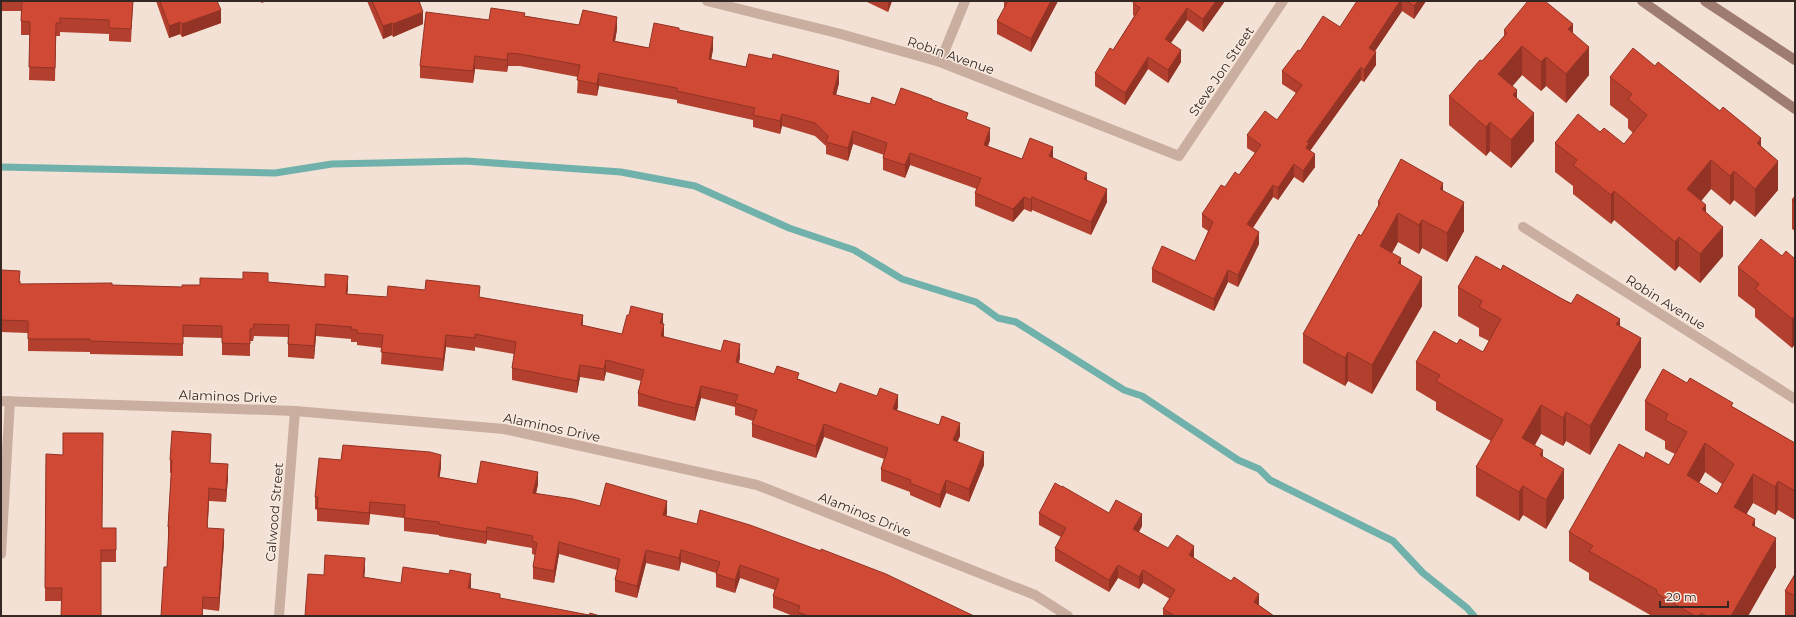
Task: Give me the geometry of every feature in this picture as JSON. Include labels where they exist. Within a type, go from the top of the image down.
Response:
[{"type":"main road","points":[[1642,1],[1795,109]]},
{"type":"main road","points":[[1704,1],[1795,60]]},
{"type":"street","name":"Robin Avenue","points":[[707,1],[837,33],[940,62],[1179,156]]},
{"type":"street","points":[[940,62],[965,1]]},
{"type":"street","name":"Steve Jon Street","points":[[1179,156],[1283,1]]},
{"type":"street","name":"Robin Avenue","points":[[1523,227],[1795,399]]},
{"type":"street","points":[[1,554],[5,401]]},
{"type":"street","name":"Alaminos Drive","points":[[5,401],[295,411],[504,429],[757,485],[1034,595],[1068,616]]},
{"type":"street","name":"Calwood Street","points":[[279,616],[295,411]]},
{"type":"building","points":[[22,1],[133,1],[131,29],[109,28],[109,20],[60,18],[60,23],[56,23],[55,68],[29,67],[30,22],[21,21]]},
{"type":"building","points":[[160,1],[217,1],[221,10],[182,24],[180,22],[169,26]]},
{"type":"building","points":[[372,1],[419,1],[423,12],[393,24],[383,26]]},
{"type":"building","points":[[1008,1],[1051,1],[1031,39],[997,21]]},
{"type":"building","points":[[1134,1],[1216,1],[1203,19],[1187,8],[1165,39],[1181,50],[1168,70],[1148,57],[1125,93],[1095,73],[1110,48],[1113,50],[1140,8],[1133,3]]},
{"type":"building","points":[[1357,1],[1400,1],[1369,48],[1376,52],[1364,70],[1361,67],[1307,142],[1309,143],[1306,148],[1315,154],[1303,171],[1294,164],[1278,188],[1273,185],[1247,224],[1259,232],[1238,275],[1228,270],[1214,299],[1152,269],[1162,246],[1195,261],[1213,222],[1202,214],[1221,185],[1225,187],[1235,172],[1239,175],[1261,145],[1247,135],[1265,111],[1277,120],[1302,85],[1282,71],[1298,50],[1300,51],[1323,16],[1340,27]]},
{"type":"building","points":[[1406,1],[1418,1],[1414,6]]},
{"type":"building","points":[[1528,1],[1545,1],[1573,24],[1568,29],[1589,47],[1566,74],[1546,57],[1541,62],[1522,46],[1498,74],[1517,90],[1513,95],[1534,113],[1511,140],[1490,122],[1486,127],[1449,96],[1480,60],[1482,61],[1507,33],[1504,30]]},
{"type":"building","points":[[491,8],[525,13],[524,16],[579,25],[583,10],[617,17],[613,41],[649,48],[654,23],[679,28],[679,30],[713,37],[709,59],[746,67],[749,54],[772,59],[773,54],[839,71],[833,94],[870,104],[872,97],[895,105],[901,88],[968,113],[966,119],[990,128],[984,145],[1022,159],[1030,138],[1053,147],[1049,156],[1087,173],[1084,179],[1107,189],[1091,222],[1032,197],[1031,200],[1024,197],[1013,209],[975,193],[981,178],[910,153],[905,165],[883,158],[887,143],[853,131],[848,148],[826,142],[828,136],[815,123],[782,114],[780,121],[753,115],[755,108],[677,91],[677,88],[599,73],[597,84],[577,80],[580,65],[520,54],[508,53],[507,60],[475,56],[473,71],[420,66],[426,12],[489,20]]},
{"type":"building","points":[[1633,48],[1655,66],[1658,62],[1720,111],[1723,107],[1761,138],[1757,143],[1778,161],[1755,189],[1734,171],[1730,176],[1711,160],[1687,189],[1706,205],[1702,209],[1723,227],[1700,254],[1679,237],[1675,242],[1614,191],[1611,195],[1573,165],[1577,160],[1555,143],[1578,114],[1600,132],[1604,128],[1624,144],[1647,115],[1628,99],[1632,94],[1610,77]]},
{"type":"building","points":[[1401,159],[1443,183],[1440,189],[1464,202],[1447,233],[1422,220],[1419,225],[1398,213],[1380,246],[1401,258],[1398,263],[1422,277],[1372,365],[1348,352],[1345,358],[1303,334],[1359,234],[1361,236],[1380,203],[1378,202]]},
{"type":"building","points":[[1761,239],[1782,256],[1786,251],[1795,259],[1795,316],[1792,319],[1755,289],[1759,284],[1738,267]]},
{"type":"building","points":[[1476,256],[1501,270],[1503,265],[1571,304],[1577,294],[1620,319],[1616,324],[1641,338],[1590,426],[1566,412],[1563,418],[1541,405],[1522,438],[1543,450],[1540,455],[1564,469],[1546,500],[1523,486],[1519,492],[1476,467],[1503,420],[1436,381],[1440,375],[1416,362],[1434,331],[1457,344],[1460,339],[1483,352],[1501,319],[1479,307],[1482,301],[1458,287]]},
{"type":"building","points":[[1,270],[20,271],[20,284],[112,283],[112,285],[182,287],[182,285],[200,285],[200,278],[243,279],[243,272],[268,273],[268,282],[325,287],[325,274],[348,276],[346,294],[387,297],[388,286],[425,290],[426,280],[480,286],[479,297],[583,315],[581,325],[622,334],[631,306],[663,314],[660,323],[664,324],[661,336],[721,351],[724,340],[740,344],[736,362],[774,374],[777,366],[799,373],[797,379],[836,393],[840,383],[877,396],[880,388],[898,395],[893,409],[939,425],[942,416],[960,423],[953,440],[984,452],[969,489],[946,480],[940,495],[910,483],[911,480],[881,469],[888,448],[824,424],[816,446],[752,424],[757,410],[735,403],[738,395],[701,386],[695,408],[638,393],[644,370],[606,360],[604,369],[580,365],[577,381],[512,368],[516,342],[475,334],[475,338],[446,335],[443,359],[381,352],[383,335],[357,333],[357,330],[351,329],[352,327],[316,324],[314,346],[288,344],[289,325],[254,324],[253,329],[250,329],[250,344],[222,343],[222,326],[183,325],[183,344],[90,341],[90,339],[28,339],[28,321],[1,320]]},
{"type":"building","points":[[1663,369],[1687,383],[1690,378],[1733,403],[1731,406],[1795,443],[1795,491],[1778,481],[1775,487],[1753,474],[1734,507],[1755,519],[1752,525],[1776,538],[1731,616],[1707,616],[1701,613],[1699,616],[1695,616],[1656,593],[1657,590],[1589,551],[1593,546],[1569,532],[1619,444],[1644,458],[1646,452],[1669,465],[1687,432],[1665,420],[1668,414],[1645,401]],"holes":[[[1705,443],[1734,464],[1717,494],[1687,475]]]},
{"type":"building","points":[[172,431],[211,434],[210,463],[228,464],[226,490],[209,488],[207,528],[224,529],[219,598],[203,597],[202,616],[161,616],[164,567],[167,567]]},
{"type":"building","points":[[63,433],[103,433],[102,528],[116,528],[116,550],[101,550],[101,616],[61,616],[62,588],[45,588],[46,454],[63,455]]},
{"type":"building","points":[[343,445],[430,452],[441,455],[438,477],[477,484],[481,461],[538,472],[533,493],[573,499],[600,506],[606,483],[667,501],[663,515],[697,524],[700,510],[750,525],[821,551],[821,549],[886,574],[974,616],[809,616],[798,612],[800,606],[773,596],[779,579],[740,565],[735,580],[716,574],[720,562],[681,550],[679,558],[646,550],[637,586],[615,580],[620,559],[559,542],[554,571],[533,567],[537,543],[532,541],[533,536],[487,527],[486,532],[439,524],[439,522],[404,518],[405,505],[370,502],[369,513],[317,508],[318,497],[315,497],[319,458],[341,460]]},
{"type":"building","points":[[1055,483],[1109,513],[1116,500],[1142,514],[1133,529],[1168,548],[1177,535],[1194,546],[1189,555],[1231,581],[1234,577],[1259,594],[1254,602],[1274,616],[1175,616],[1163,609],[1175,590],[1143,570],[1139,577],[1118,565],[1109,580],[1055,548],[1066,528],[1039,513]]},
{"type":"building","points":[[325,555],[365,558],[363,577],[401,583],[403,567],[449,574],[450,570],[471,574],[468,588],[500,594],[500,598],[600,616],[305,616],[308,574],[324,575]]},
{"type":"building","points":[[1795,574],[1795,596],[1785,591]]},
{"type":"waterway","points":[[1,167],[275,173],[332,164],[466,161],[621,172],[695,186],[789,228],[854,250],[902,279],[976,302],[998,318],[1016,322],[1124,390],[1142,396],[1238,460],[1259,469],[1270,480],[1393,541],[1423,573],[1467,608],[1474,616]]}]
